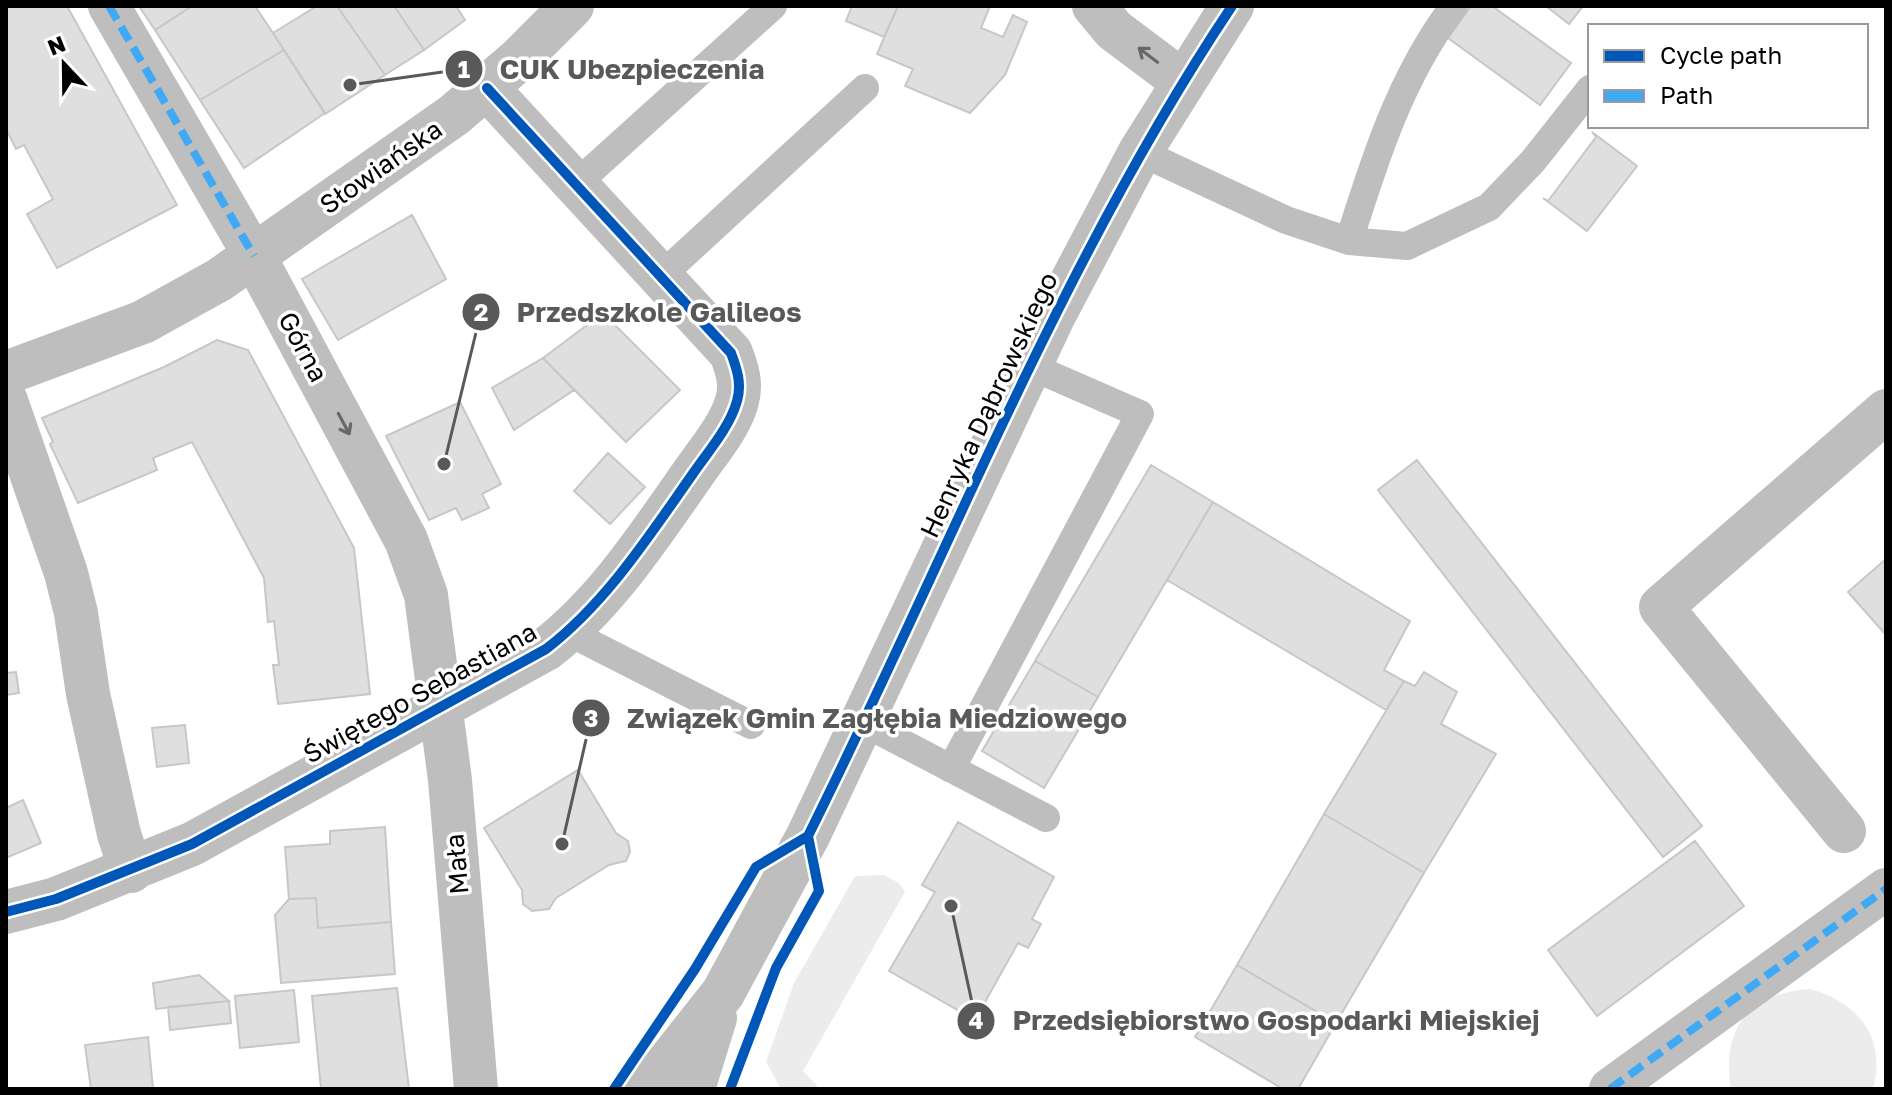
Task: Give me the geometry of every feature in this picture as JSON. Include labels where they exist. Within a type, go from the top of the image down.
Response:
[{"type":"street","name":"Górna","points":[[109,6],[254,256],[420,573],[431,617],[441,709]]},
{"type":"street","name":"Słowiańska","points":[[6,373],[143,322],[184,302],[254,256],[487,88],[572,6]]},
{"type":"street","points":[[1094,6],[1114,30],[1182,81]]},
{"type":"street","name":"Henryka Dąbrowskiego","points":[[693,1089],[723,993],[864,723],[1030,366],[1140,152],[1232,6]]},
{"type":"street","name":"Świętego Sebastiana","points":[[6,912],[56,899],[192,844],[511,672],[568,632],[650,533],[716,441],[737,402],[739,376],[731,353],[487,88]]},
{"type":"street","points":[[6,401],[66,573],[88,694],[119,834],[131,871]]},
{"type":"street","points":[[1844,831],[1661,607],[1886,411]]},
{"type":"street","name":"Mała","points":[[441,709],[476,1089]]},
{"type":"street","points":[[1610,1089],[1886,889]]},
{"type":"street","name":"Henryka Dąbrowskiego","points":[[647,1089],[723,993]]},
{"type":"street","name":"Mała","points":[[471,1019],[507,1089]]},
{"type":"lane","points":[[576,184],[773,6]]},
{"type":"lane","points":[[1349,241],[1398,100],[1426,44],[1454,6]]},
{"type":"lane","points":[[662,275],[865,88]]},
{"type":"lane","points":[[1140,152],[1286,220],[1349,241],[1407,246],[1489,207],[1533,161],[1588,92]]},
{"type":"lane","points":[[951,769],[1140,414],[1030,366]]},
{"type":"lane","points":[[568,632],[751,725]]},
{"type":"lane","points":[[864,723],[1046,818]]},
{"type":"shaded area","points":[[884,875],[899,883],[905,892],[803,1071],[820,1089],[781,1089],[766,1062],[794,983],[855,876]]},
{"type":"shaded area","points":[[1810,989],[1842,1003],[1865,1025],[1876,1054],[1873,1089],[1731,1089],[1730,1049],[1735,1032],[1744,1018],[1770,998]]},
{"type":"building","points":[[6,6],[67,6],[177,205],[57,268],[27,214],[53,199],[24,145],[16,149],[6,129]]},
{"type":"building","points":[[139,6],[192,6],[155,30]]},
{"type":"building","points":[[192,6],[255,6],[284,50],[200,100],[155,30]]},
{"type":"building","points":[[317,6],[337,6],[385,75],[325,114],[273,33]]},
{"type":"building","points":[[337,6],[394,6],[424,50],[385,75]]},
{"type":"building","points":[[394,6],[456,6],[465,20],[424,50]]},
{"type":"building","points":[[852,6],[898,6],[884,37],[846,21]]},
{"type":"building","points":[[898,6],[990,6],[981,28],[1003,37],[1013,15],[1027,22],[1005,75],[970,113],[905,86],[913,69],[877,54]]},
{"type":"building","points":[[1471,6],[1492,6],[1571,63],[1540,105],[1448,38]]},
{"type":"building","points":[[1546,6],[1583,6],[1569,24]]},
{"type":"building","points":[[284,50],[325,113],[244,168],[200,100]]},
{"type":"building","points":[[1592,132],[1637,166],[1587,231],[1543,198],[1548,201],[1596,137]]},
{"type":"building","points":[[412,215],[446,279],[338,340],[302,279]]},
{"type":"building","points":[[603,313],[680,390],[626,442],[543,358]]},
{"type":"building","points":[[217,340],[248,350],[354,548],[370,694],[278,704],[273,665],[279,665],[274,621],[268,622],[264,578],[192,442],[153,458],[157,470],[78,503],[50,444],[53,442],[42,418],[164,367]]},
{"type":"building","points":[[543,358],[574,390],[514,430],[492,388]]},
{"type":"building","points":[[460,402],[501,484],[482,494],[489,508],[462,520],[456,508],[429,520],[386,436]]},
{"type":"building","points":[[608,453],[645,487],[610,524],[574,491]]},
{"type":"building","points":[[1417,460],[1702,826],[1663,857],[1378,490]]},
{"type":"building","points":[[1151,465],[1213,502],[1098,697],[1035,661]]},
{"type":"building","points":[[1213,502],[1410,621],[1384,670],[1404,681],[1386,710],[1167,580]]},
{"type":"building","points":[[1886,559],[1886,635],[1848,592]]},
{"type":"building","points":[[1035,661],[1098,697],[1044,788],[982,751]]},
{"type":"building","points":[[16,672],[19,693],[6,695],[6,673]]},
{"type":"building","points":[[1424,672],[1457,692],[1441,724],[1496,754],[1424,873],[1324,814],[1404,681],[1415,686]]},
{"type":"building","points":[[185,725],[189,763],[157,767],[152,728]]},
{"type":"building","points":[[578,770],[616,833],[628,841],[630,852],[626,861],[609,865],[556,898],[549,909],[532,911],[523,904],[522,890],[484,828]]},
{"type":"building","points":[[23,800],[41,843],[6,858],[6,808]]},
{"type":"building","points":[[1324,814],[1424,873],[1336,1023],[1237,965]]},
{"type":"building","points":[[958,822],[1054,877],[1032,919],[1041,924],[1028,948],[1018,943],[975,1020],[889,971],[935,892],[922,885]]},
{"type":"building","points":[[385,827],[391,922],[318,928],[316,898],[289,899],[285,847],[330,844],[330,831]]},
{"type":"building","points":[[1695,841],[1744,906],[1597,1016],[1548,950]]},
{"type":"building","points":[[316,898],[318,928],[391,922],[395,974],[281,983],[275,915],[289,899]]},
{"type":"building","points":[[1237,965],[1336,1023],[1298,1089],[1283,1089],[1195,1037]]},
{"type":"building","points":[[199,975],[229,1001],[156,1009],[153,983]]},
{"type":"building","points":[[397,988],[409,1089],[321,1089],[312,996]]},
{"type":"building","points":[[294,990],[299,1042],[240,1048],[235,996]]},
{"type":"building","points":[[229,1001],[231,1023],[170,1030],[168,1007]]},
{"type":"building","points":[[148,1037],[153,1089],[91,1089],[85,1045]]},
{"type":"marked path","points":[[109,6],[254,256]]},
{"type":"marked path","points":[[1610,1089],[1886,889]]},
{"type":"cycle path","points":[[808,836],[1058,309],[1112,206],[1232,6]]},
{"type":"cycle path","points":[[6,912],[56,899],[192,844],[546,649],[588,611],[625,568],[724,430],[734,411],[739,389],[731,353],[487,88]]},
{"type":"cycle path","points":[[614,1089],[695,969],[756,867],[808,836]]},
{"type":"cycle path","points":[[730,1089],[776,968],[819,891],[808,836]]},
{"type":"place","name":"CUK Ubezpieczenia","points":[[350,85]]},
{"type":"place","name":"Przedszkole Galileos","points":[[444,464]]},
{"type":"place","name":"Związek Gmin Zagłębia Miedziowego","points":[[562,844]]},
{"type":"place","name":"Przedsiębiorstwo Gospodarki Miejskiej","points":[[951,906]]}]
